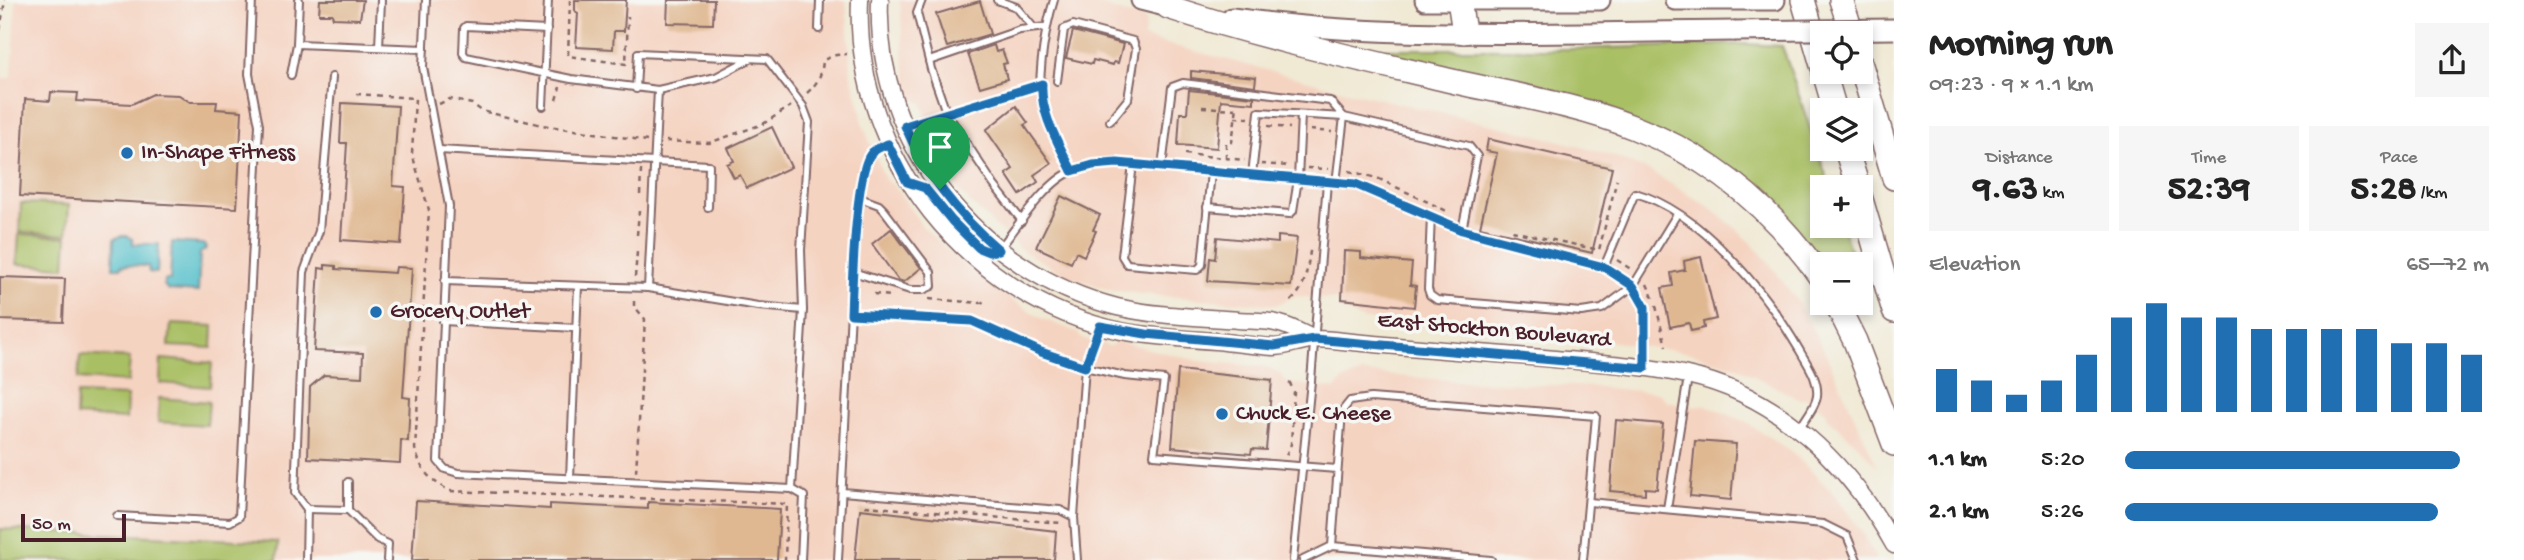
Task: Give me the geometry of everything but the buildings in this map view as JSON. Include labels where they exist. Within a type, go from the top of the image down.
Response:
[{"type":"highway","points":[[1802,0],[1810,26]]},
{"type":"highway","points":[[1842,0],[1848,21]]},
{"type":"highway","points":[[1459,1],[1464,32]]},
{"type":"highway","points":[[1168,7],[1226,26],[1576,110],[1633,127],[1692,155],[1744,191],[1788,235],[1810,263]]},
{"type":"highway","points":[[1873,83],[1894,120]]},
{"type":"highway","points":[[1867,84],[1894,178]]},
{"type":"highway","points":[[1872,238],[1894,311]]},
{"type":"highway","points":[[1842,315],[1855,341],[1894,444]]},
{"type":"main road","points":[[1142,0],[1168,7],[1278,24],[1394,32],[1894,29]]},
{"type":"main road","points":[[1425,0],[1600,0]]},
{"type":"main road","points":[[1675,0],[1775,0]]},
{"type":"street","name":"East Stockton Boulevard","points":[[860,0],[860,29],[866,74],[888,144],[907,182],[949,234],[978,261],[1011,286],[1050,307],[1100,326],[1160,336],[1274,346],[1314,339],[1645,368],[1688,375],[1740,393],[1799,429],[1848,475],[1894,545]]},
{"type":"street","name":"East Stockton Boulevard","points":[[880,0],[886,72],[905,126],[940,189],[962,216],[999,250],[1052,284],[1116,307],[1142,312],[1276,323],[1314,339]]},
{"type":"street","points":[[907,182],[925,188],[979,248],[989,252],[999,250]]},
{"type":"lane","points":[[117,516],[230,522],[239,517],[259,125],[249,74],[252,0]]},
{"type":"lane","points":[[291,75],[297,44],[299,0]]},
{"type":"lane","points":[[379,47],[381,0]]},
{"type":"lane","points":[[426,0],[423,67],[449,206],[438,461],[445,469],[458,473],[792,489],[804,496],[801,560]]},
{"type":"lane","points":[[543,106],[548,0]]},
{"type":"lane","points":[[819,29],[820,0]]},
{"type":"lane","points":[[922,0],[917,13],[946,112],[1022,221]]},
{"type":"lane","points":[[997,0],[1016,7],[1033,27]]},
{"type":"lane","points":[[1054,0],[1045,27],[1041,95],[1046,116],[1072,171]]},
{"type":"lane","points":[[1057,80],[1064,29],[1067,26],[1073,25],[1133,41],[1136,50],[1128,99],[1110,121]]},
{"type":"lane","points":[[547,30],[466,26],[463,53],[466,57],[544,73],[636,89],[658,90],[716,77],[752,58]]},
{"type":"lane","points":[[929,61],[1033,27],[1045,27]]},
{"type":"lane","points":[[297,44],[424,49]]},
{"type":"lane","points":[[636,89],[638,53],[767,59],[799,100],[809,122],[802,250],[803,310],[792,489]]},
{"type":"lane","points":[[306,560],[307,509],[295,493],[304,272],[319,231],[332,77]]},
{"type":"lane","points":[[1162,167],[1172,88],[1183,83],[1330,101],[1344,117],[1336,183]]},
{"type":"lane","points":[[905,126],[1042,84]]},
{"type":"lane","points":[[648,288],[658,90]]},
{"type":"lane","points":[[1252,175],[1259,112],[1344,117],[1469,146],[1477,156],[1462,230]]},
{"type":"lane","points":[[1207,207],[1290,214],[1296,207],[1301,114]]},
{"type":"lane","points":[[838,560],[853,272],[861,181],[868,157],[876,149],[888,144]]},
{"type":"lane","points":[[439,150],[709,165],[708,207]]},
{"type":"lane","points":[[1133,164],[1122,256],[1127,264],[1197,270],[1202,265],[1210,172]]},
{"type":"lane","points":[[999,250],[1060,178],[1072,171],[1093,165],[1133,164],[1355,184],[1462,230],[1604,267],[1633,286],[1645,307],[1645,368]]},
{"type":"lane","points":[[1293,560],[1327,182]]},
{"type":"lane","points":[[1604,267],[1635,193],[1649,197],[1697,227],[1742,269],[1785,325],[1812,372],[1817,385],[1817,398],[1799,429]]},
{"type":"lane","points":[[853,272],[910,290],[923,290],[932,286],[931,272],[884,210],[879,205],[860,198]]},
{"type":"lane","points":[[1432,216],[1428,289],[1430,295],[1437,300],[1581,313],[1602,309],[1633,286],[1677,214]]},
{"type":"lane","points":[[445,281],[648,288],[758,306],[803,310]]},
{"type":"lane","points":[[569,478],[578,286]]},
{"type":"lane","points":[[851,314],[972,321],[1041,352],[1085,367],[1125,376],[1164,380],[1154,455],[1338,469]]},
{"type":"lane","points":[[443,321],[576,328]]},
{"type":"lane","points":[[1077,560],[1074,517],[1085,367],[1100,326]]},
{"type":"lane","points":[[1667,509],[1688,375]]},
{"type":"lane","points":[[1332,546],[1342,411],[1350,401],[1371,398],[1596,416],[1583,560]]},
{"type":"lane","points":[[348,482],[348,510]]},
{"type":"lane","points":[[842,492],[1060,510],[1074,517]]},
{"type":"lane","points":[[1590,502],[1823,524],[1847,536],[1857,560]]},
{"type":"lane","points":[[307,509],[348,510],[377,539],[388,544],[387,560]]},
{"type":"lane","points":[[1303,560],[1332,546],[1491,560]]},
{"type":"path","points":[[0,30],[5,0]]},
{"type":"path","points":[[566,65],[570,0]]},
{"type":"path","points":[[568,56],[625,64],[628,16]]},
{"type":"path","points":[[666,141],[709,143],[763,124],[817,85],[823,60],[850,54]]},
{"type":"path","points":[[556,100],[560,85]]},
{"type":"path","points":[[356,94],[415,98],[417,110],[412,154],[429,210],[415,449],[421,468],[435,483],[450,491],[787,504],[785,560]]},
{"type":"path","points":[[438,104],[450,99],[472,104],[482,111],[547,126],[647,141]]},
{"type":"path","points":[[1202,107],[1237,108],[1232,142],[1226,142],[1226,158]]},
{"type":"path","points":[[547,126],[549,119]]},
{"type":"path","points":[[1185,154],[1337,170],[1377,178],[1464,218]]},
{"type":"path","points":[[640,195],[641,170]]},
{"type":"path","points":[[1506,230],[1599,250],[1617,179]]},
{"type":"path","points":[[638,235],[639,211]]},
{"type":"path","points":[[1291,302],[1301,293],[1311,243]]},
{"type":"path","points":[[635,284],[637,251]]},
{"type":"path","points":[[634,301],[634,306],[645,319],[636,472]]},
{"type":"path","points":[[635,492],[635,498]]},
{"type":"path","points":[[865,506],[1065,523]]},
{"type":"shaded area","points":[[16,0],[846,0],[851,75],[862,123],[886,181],[894,185],[922,226],[962,264],[1041,318],[1077,332],[1081,338],[1110,346],[1117,341],[1198,361],[1267,367],[1280,374],[1287,383],[1336,389],[1342,381],[1363,373],[1468,382],[1599,387],[1659,393],[1667,401],[1696,407],[1705,405],[1744,421],[1792,452],[1835,495],[1863,534],[1876,560],[277,560],[278,542],[0,529],[0,78],[12,78]]},
{"type":"shaded area","points":[[900,0],[1084,0],[1146,20],[1144,38],[1354,93],[1561,141],[1618,158],[1649,171],[1708,206],[1737,229],[1767,260],[1797,301],[1826,354],[1878,468],[1861,448],[1828,418],[1827,413],[1805,398],[1799,399],[1739,368],[1691,353],[1602,340],[1366,320],[1344,310],[1339,300],[1295,296],[1275,305],[1140,294],[1107,289],[1066,275],[1022,250],[996,227],[962,194],[937,160],[928,143],[932,133],[922,103],[911,97],[904,62]]},
{"type":"green space","points":[[1746,44],[1782,46],[1810,128],[1810,161],[1821,161],[1826,175],[1810,175],[1810,238],[1846,238],[1851,252],[1810,253],[1695,147],[1369,54],[1371,49],[1568,49]]},
{"type":"green space","points":[[21,203],[69,205],[67,235],[20,232]]},
{"type":"green space","points":[[19,234],[67,237],[65,267],[17,264]]},
{"type":"green space","points":[[171,324],[213,326],[212,348],[169,346]]},
{"type":"green space","points":[[80,355],[130,358],[128,382],[78,379]]},
{"type":"green space","points":[[161,359],[212,363],[210,387],[160,383]]},
{"type":"green space","points":[[77,394],[127,396],[126,419],[76,416]]},
{"type":"green space","points":[[159,398],[209,402],[207,425],[158,422]]},
{"type":"green space","points":[[0,529],[278,542],[277,560],[0,560]]},
{"type":"water","points":[[121,236],[132,239],[133,244],[159,244],[157,273],[149,272],[148,266],[122,265],[121,268],[113,268],[114,239]]},
{"type":"water","points":[[172,242],[206,246],[200,253],[198,292],[168,290],[164,285],[165,280],[170,280]]},
{"type":"place","name":"In-Shape Fitness","points":[[127,153]]},
{"type":"place","name":"Grocery Outlet","points":[[376,312]]},
{"type":"place","name":"Chuck E. Cheese","points":[[1222,414]]},
{"type":"route","points":[[1042,84],[1041,95],[1046,116],[1072,171],[1093,165],[1117,163],[1355,184],[1462,230],[1604,267],[1633,286],[1645,307],[1645,368],[1314,339],[1274,346],[1174,338],[1100,326],[1085,367],[1041,352],[972,321],[851,314],[861,181],[868,157],[876,149],[888,144],[907,182],[925,188],[979,248],[989,252],[999,250],[962,216],[940,189],[905,126],[1042,84]]}]
